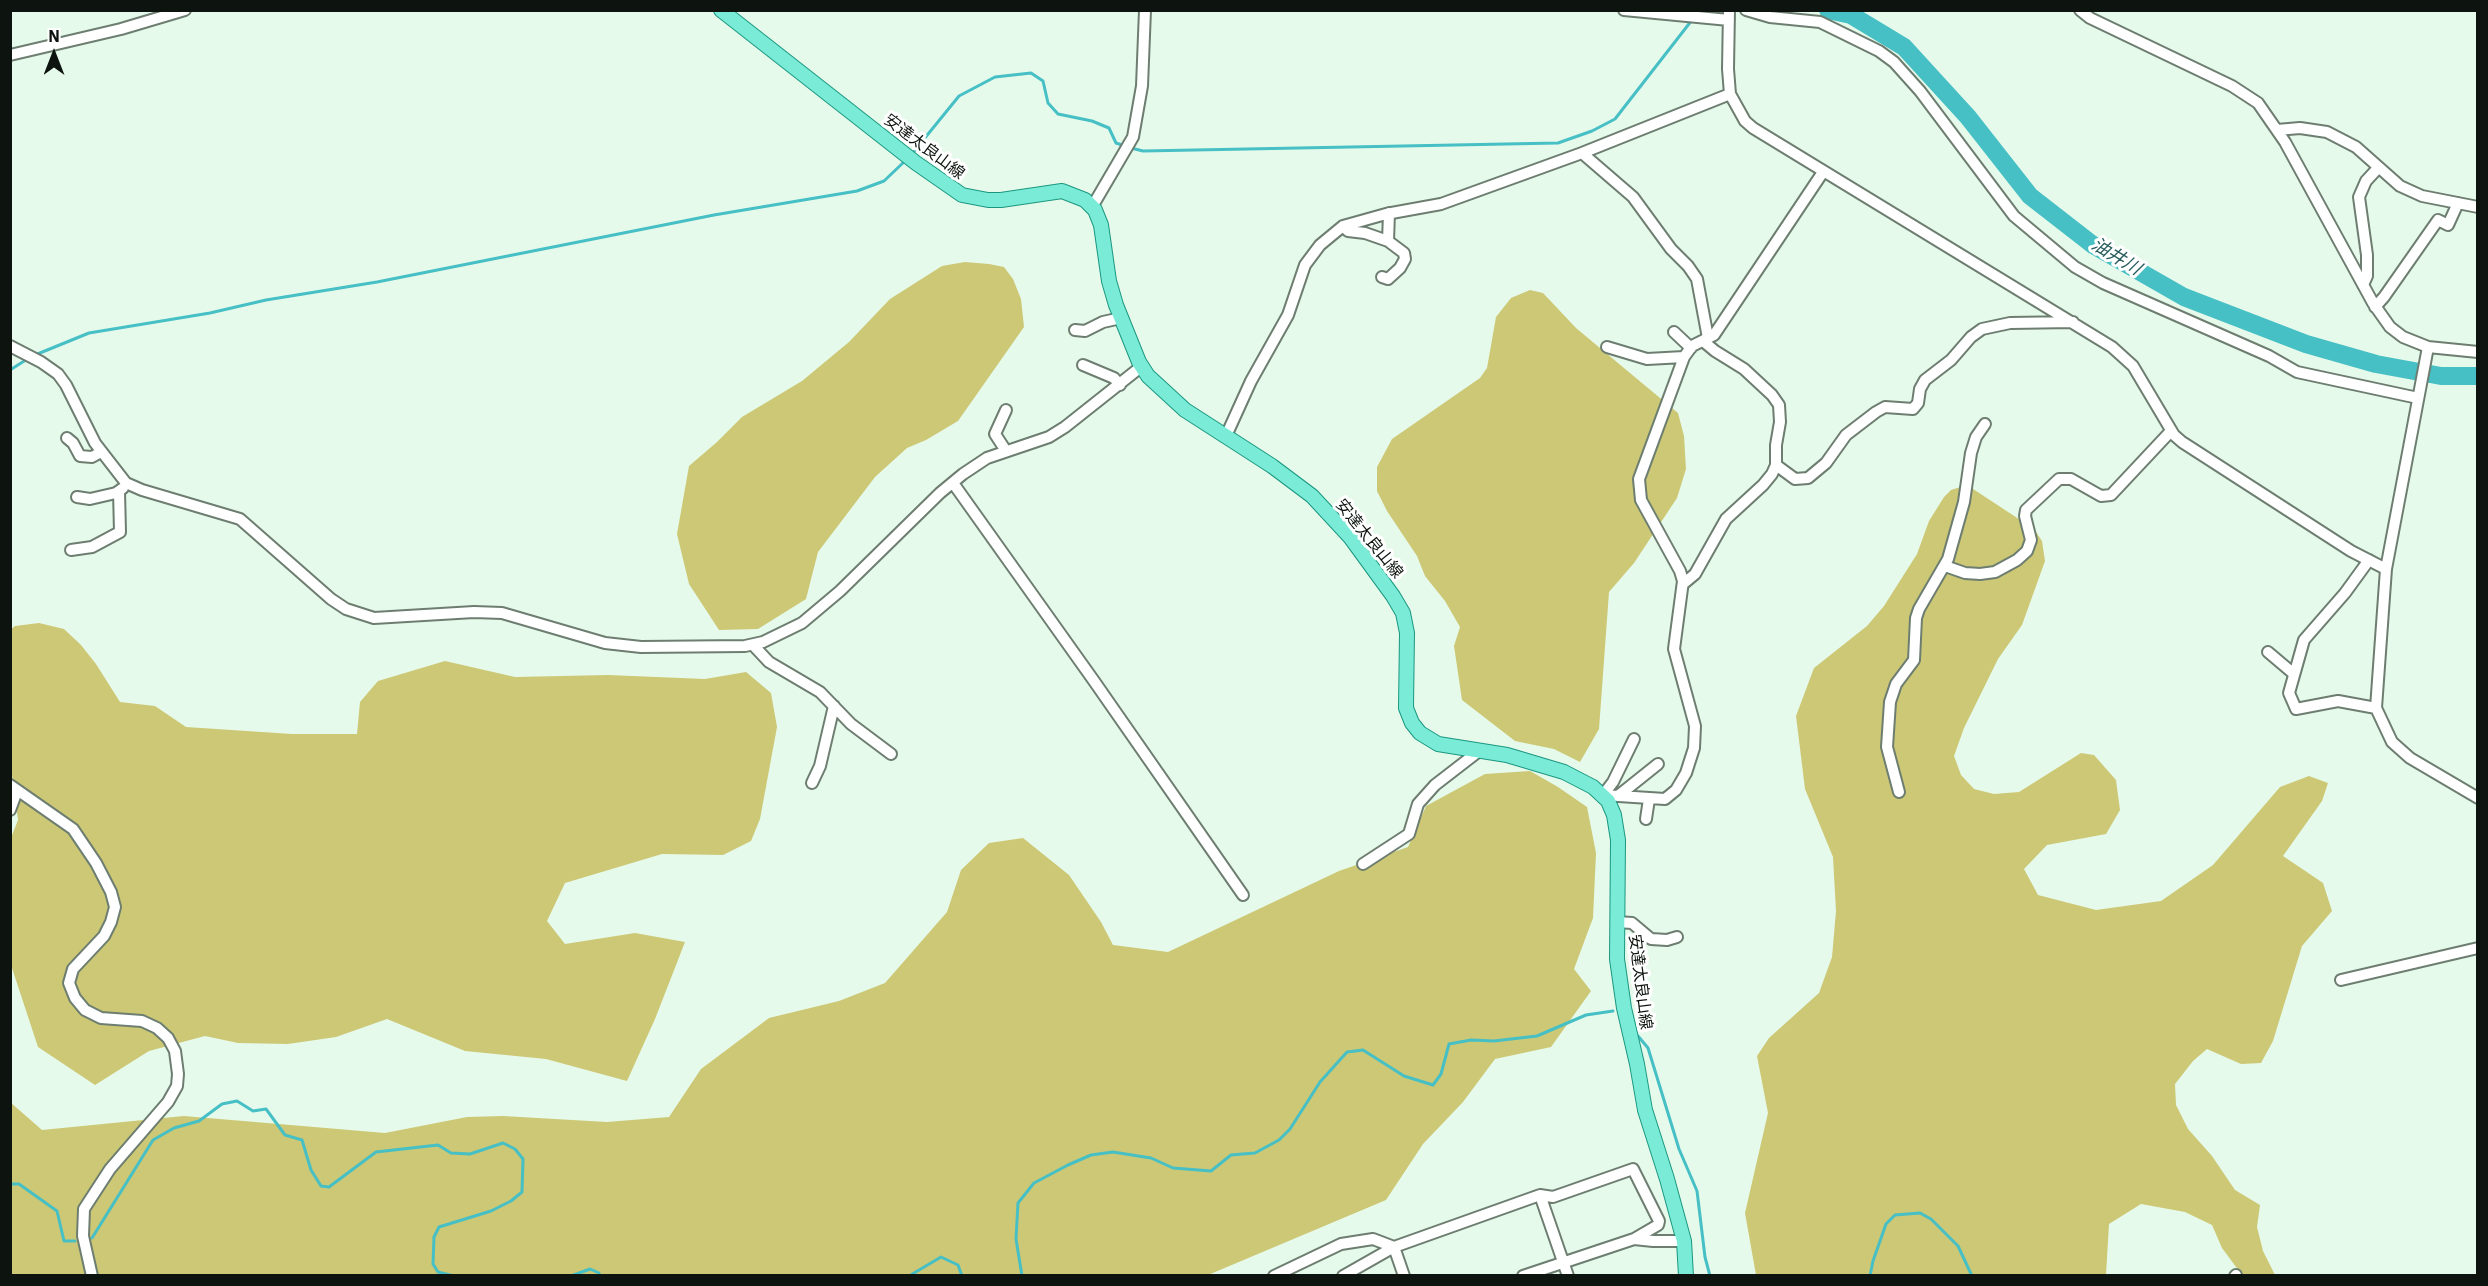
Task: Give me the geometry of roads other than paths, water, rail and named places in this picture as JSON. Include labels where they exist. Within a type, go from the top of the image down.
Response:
[{"type":"main road","name":"安達太良山線","points":[[721,10],[910,158],[962,195],[971,198],[1001,200],[1062,192],[1080,197],[1092,207],[1101,225],[1109,281],[1121,318],[1142,366],[1160,389],[1185,410],[1312,496],[1350,537],[1393,596],[1403,613],[1407,633],[1406,708],[1412,723],[1420,733],[1438,744],[1527,760],[1564,772],[1584,781],[1608,801],[1614,815],[1618,840],[1617,922],[1620,980],[1645,1110],[1684,1241],[1686,1275]]},
{"type":"street","points":[[10,55],[185,10]]},
{"type":"street","points":[[1092,207],[1126,152],[1139,117],[1145,10]]},
{"type":"street","points":[[1624,10],[1695,17],[1729,15],[1730,94],[1745,121],[1753,128],[2112,347],[2133,366],[2171,431],[2181,442],[2386,569]]},
{"type":"street","points":[[1746,10],[1770,17],[1820,22],[1879,51],[1920,91],[2014,216],[2075,267],[2103,283],[2269,356],[2297,372],[2419,395]]},
{"type":"street","points":[[2080,10],[2090,18],[2232,86],[2258,103],[2277,129],[2375,307],[2390,327],[2403,337],[2428,347],[2478,352]]},
{"type":"street","points":[[1226,436],[1251,381],[1288,315],[1305,265],[1320,245],[1343,226],[1389,213],[1441,204],[1582,153],[1730,94]]},
{"type":"street","points":[[2277,129],[2300,128],[2327,132],[2356,147],[2400,186],[2422,195],[2478,207]]},
{"type":"street","points":[[1582,153],[1633,197],[1671,249],[1692,272],[1701,293],[1706,339],[1715,351],[1759,381],[1779,405],[1780,422],[1776,445],[1776,465],[1763,485],[1726,519],[1695,574],[1683,584]]},
{"type":"street","points":[[2363,285],[2367,276],[2367,255],[2359,197],[2366,181],[2378,168]]},
{"type":"street","points":[[1607,347],[1647,359],[1687,352],[1714,335],[1824,172]]},
{"type":"street","points":[[2375,307],[2438,220],[2448,225],[2458,203]]},
{"type":"street","points":[[1388,241],[1389,213]]},
{"type":"street","points":[[1343,226],[1348,231],[1365,233],[1388,241],[1404,253],[1406,260],[1388,279],[1382,277]]},
{"type":"street","points":[[1075,330],[1085,331],[1103,322],[1121,318]]},
{"type":"street","points":[[1776,465],[1795,479],[1808,478],[1826,463],[1846,435],[1876,412],[1885,407],[1913,409],[1918,403],[1920,389],[1925,380],[1951,360],[1971,337],[1982,329],[2010,323],[2073,322]]},
{"type":"street","points":[[1674,332],[1687,352]]},
{"type":"street","points":[[10,346],[58,374],[101,452],[119,476],[124,488],[120,532],[92,547],[71,550]]},
{"type":"street","points":[[2428,347],[2386,569],[2376,708],[2392,742],[2410,758],[2478,798]]},
{"type":"street","points":[[1603,795],[1649,800],[1665,799],[1676,790],[1686,773],[1694,748],[1692,715],[1677,667],[1674,649],[1683,584],[1680,571],[1641,500],[1639,488],[1639,479],[1687,352]]},
{"type":"street","points":[[1083,365],[1114,378],[1120,385]]},
{"type":"street","points":[[77,497],[90,499],[124,488],[142,490],[240,519],[331,599],[346,609],[367,617],[490,612],[615,645],[641,647],[753,645],[780,635],[808,618],[840,591],[953,483],[977,464],[1006,451],[1049,437],[1142,366]]},
{"type":"street","points":[[1006,410],[995,434],[1006,451]]},
{"type":"street","points":[[1899,792],[1887,747],[1890,702],[1896,684],[1914,660],[1916,618],[1945,566],[1964,502],[1971,453],[1976,437],[1985,424]]},
{"type":"street","points":[[1945,566],[1965,573],[1980,574],[1995,572],[2017,560],[2027,551],[2031,540],[2025,516],[2026,510],[2059,479],[2074,480],[2101,496],[2111,495],[2171,431]]},
{"type":"street","points":[[67,438],[73,443],[80,456],[92,457],[101,452]]},
{"type":"street","points":[[953,483],[1243,895]]},
{"type":"street","points":[[2369,560],[2345,593],[2304,640],[2300,662],[2289,693],[2296,709],[2338,701],[2376,708]]},
{"type":"street","points":[[753,645],[762,657],[820,692],[851,724],[891,754]]},
{"type":"street","points":[[2268,652],[2294,674]]},
{"type":"street","points":[[812,783],[824,752],[834,706]]},
{"type":"street","points":[[1603,795],[1613,782],[1634,739]]},
{"type":"street","points":[[1363,864],[1409,834],[1418,804],[1435,785],[1479,751]]},
{"type":"street","points":[[1618,796],[1658,764]]},
{"type":"street","points":[[10,810],[14,788],[73,829],[96,863],[111,892],[115,907],[111,922],[104,936],[73,969],[69,983],[75,998],[85,1010],[101,1018],[142,1021],[157,1028],[168,1038],[175,1051],[177,1086],[168,1102],[110,1169],[84,1209],[83,1236],[92,1275]]},
{"type":"street","points":[[1646,819],[1649,800]]},
{"type":"street","points":[[1617,922],[1632,923],[1651,939],[1667,940],[1677,937]]},
{"type":"street","points":[[2341,980],[2478,948]]},
{"type":"street","points":[[1343,1275],[1394,1247],[1540,1195],[1553,1197],[1633,1170],[1659,1221],[1658,1226],[1634,1239],[1522,1275]]},
{"type":"street","points":[[1540,1195],[1568,1275]]},
{"type":"street","points":[[1274,1275],[1341,1244],[1379,1239],[1394,1247],[1404,1275]]},
{"type":"street","points":[[1634,1239],[1684,1241]]},
{"type":"waterway","name":"油井川","points":[[1828,10],[1851,15],[1904,47],[1968,117],[2030,196],[2093,245],[2184,297],[2306,344],[2376,364],[2441,376],[2478,376]]},
{"type":"waterway","points":[[1131,148],[1143,151],[1558,143],[1592,131],[1615,119],[1692,20]]},
{"type":"waterway","points":[[911,155],[959,96],[995,77],[1031,73],[1043,81],[1048,103],[1058,114],[1092,121],[1109,128],[1116,143],[1125,146]]},
{"type":"waterway","points":[[35,355],[89,333],[377,282],[714,215],[857,191],[884,181],[906,160]]},
{"type":"waterway","points":[[10,370],[29,358]]},
{"type":"waterway","points":[[1022,1276],[1016,1239],[1018,1203],[1034,1183],[1068,1165],[1091,1155],[1113,1152],[1151,1158],[1173,1168],[1211,1171],[1231,1155],[1255,1153],[1279,1140],[1290,1129],[1320,1082],[1347,1052],[1363,1050],[1404,1076],[1433,1085],[1441,1074],[1449,1044],[1471,1040],[1494,1041],[1537,1036],[1586,1015],[1613,1011]]},
{"type":"waterway","points":[[1638,1036],[1648,1048],[1679,1149],[1697,1191],[1705,1257],[1710,1276]]},
{"type":"waterway","points":[[92,1238],[153,1140],[174,1128],[199,1121],[222,1104],[237,1101],[253,1111],[266,1109],[285,1135],[302,1140],[311,1170],[321,1186],[329,1187],[376,1152],[438,1145],[451,1153],[470,1154],[503,1143],[515,1149],[523,1159],[522,1192],[511,1201],[491,1211],[439,1227],[434,1237],[433,1264],[438,1272],[454,1276]]},
{"type":"waterway","points":[[10,1184],[19,1184],[57,1211],[64,1241],[75,1241]]},
{"type":"waterway","points":[[1870,1276],[1886,1224],[1895,1215],[1920,1213],[1931,1219],[1958,1246],[1972,1276]]},
{"type":"waterway","points":[[909,1276],[941,1257],[958,1265],[962,1276]]},
{"type":"waterway","points":[[571,1276],[590,1269],[599,1273],[599,1276]]}]
